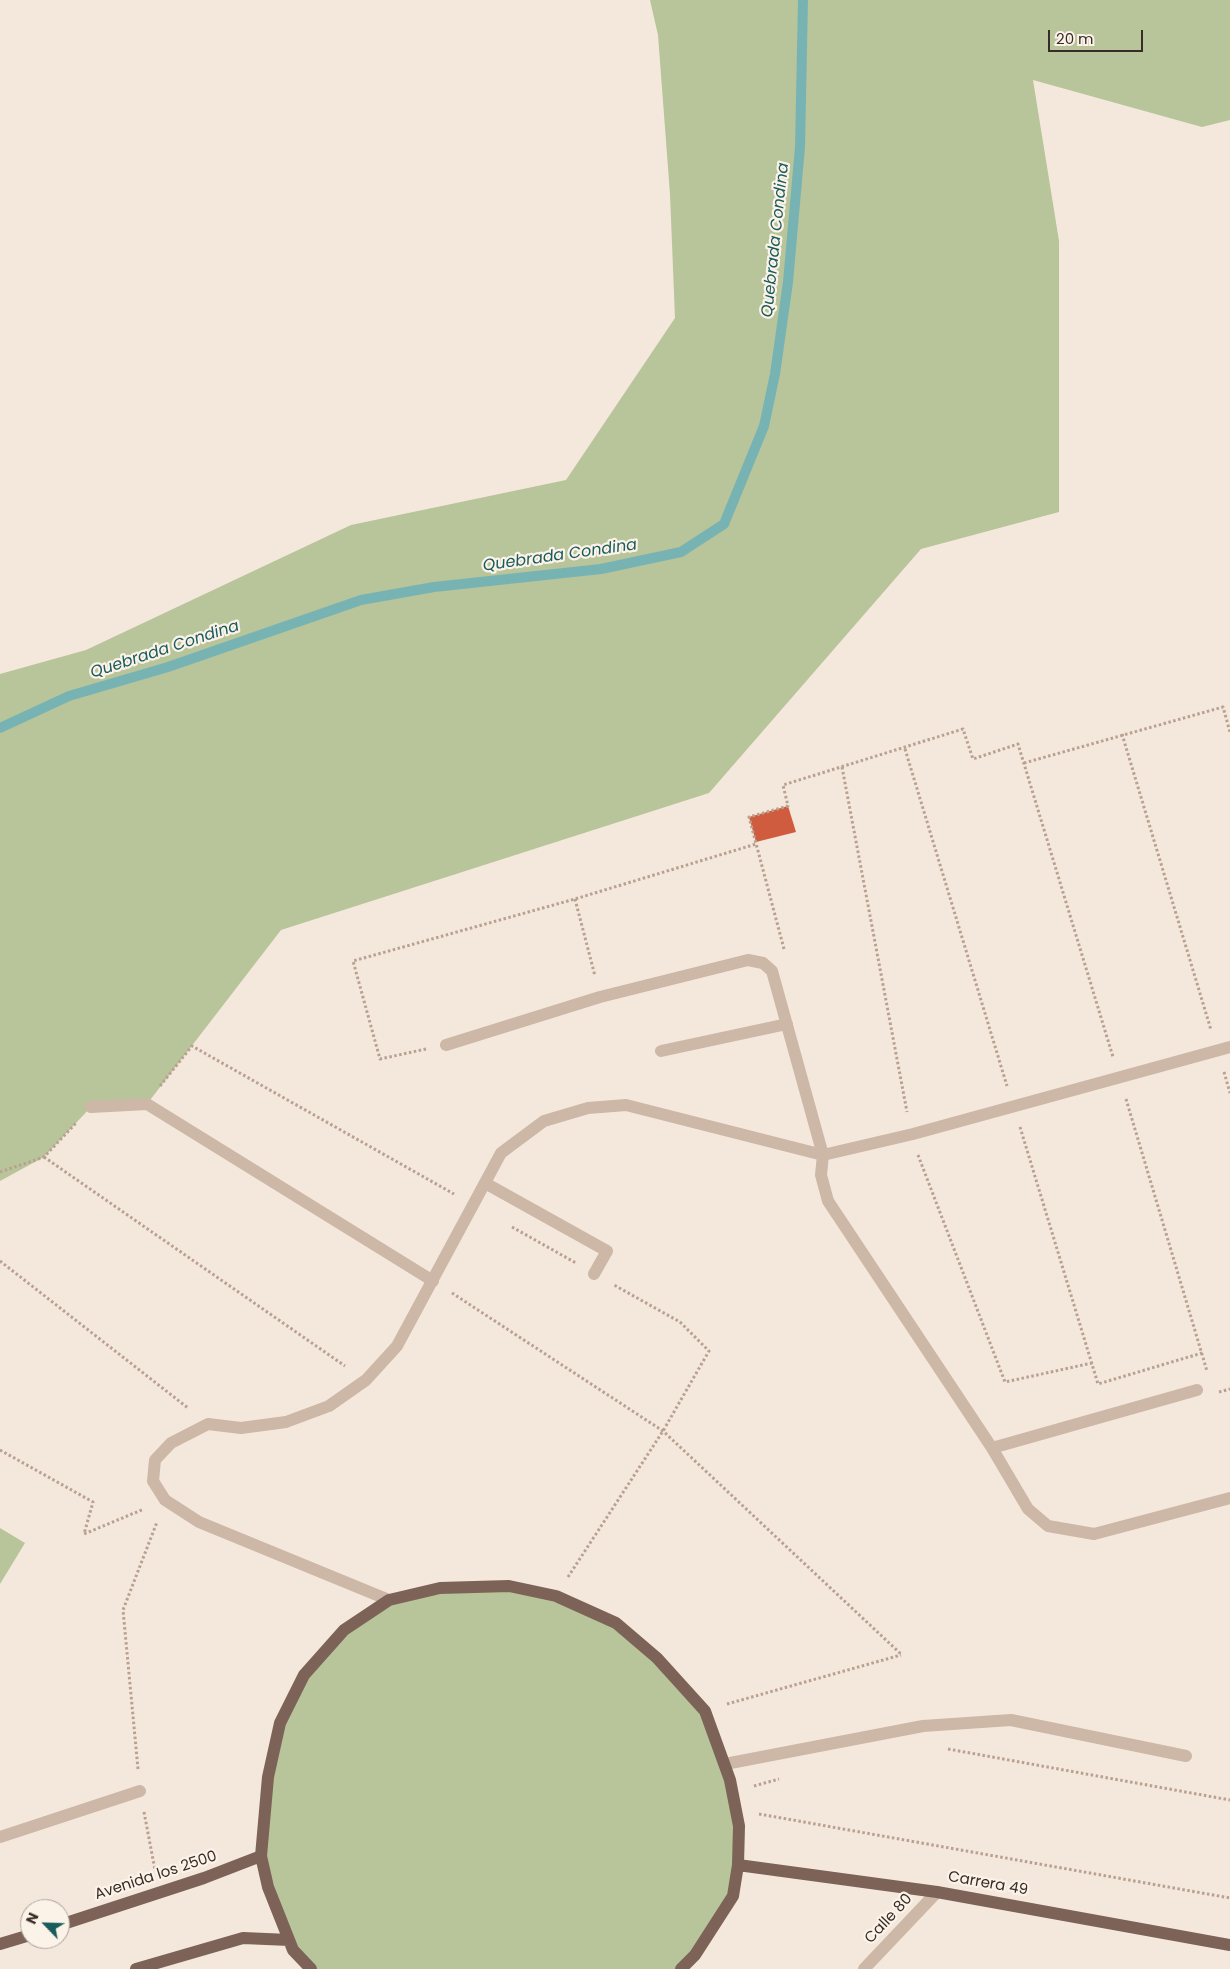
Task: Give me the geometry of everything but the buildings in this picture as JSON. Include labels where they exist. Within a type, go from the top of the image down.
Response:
[{"type":"main road","points":[[310,1969],[293,1950],[268,1887],[261,1856],[268,1777],[280,1723],[304,1675],[344,1630],[389,1600],[440,1588],[509,1586],[556,1596],[616,1623],[657,1658],[705,1711],[725,1764],[739,1826],[738,1865],[733,1896],[695,1955],[681,1969]]},
{"type":"main road","name":"Avenida los 2500","points":[[70,1922],[261,1856]]},
{"type":"main road","name":"Carrera 49","points":[[738,1865],[937,1892],[1230,1945]]},
{"type":"main road","points":[[0,1944],[20,1937]]},
{"type":"main road","points":[[136,1969],[243,1938],[289,1940]]},
{"type":"street","points":[[446,1045],[600,997],[748,960],[763,963],[772,971],[823,1154],[821,1175],[828,1201],[992,1448],[1028,1509],[1048,1526],[1094,1534],[1230,1498]]},
{"type":"street","points":[[661,1051],[787,1024]]},
{"type":"street","points":[[389,1600],[199,1522],[165,1500],[153,1481],[155,1460],[172,1443],[208,1424],[241,1428],[286,1422],[329,1406],[366,1380],[396,1346],[474,1205],[500,1153],[544,1121],[588,1108],[626,1105],[823,1154],[913,1134],[1230,1047]]},
{"type":"street","points":[[91,1107],[147,1104],[433,1281]]},
{"type":"street","points":[[485,1182],[607,1250],[594,1274]]},
{"type":"street","points":[[992,1448],[1197,1390]]},
{"type":"street","points":[[725,1764],[923,1726],[1011,1720],[1186,1756]]},
{"type":"street","points":[[0,1837],[140,1791]]},
{"type":"street","name":"Calle 80","points":[[864,1969],[937,1892]]},
{"type":"path","points":[[1024,763],[1223,707],[1230,731]]},
{"type":"path","points":[[784,950],[750,817],[788,806],[782,785],[905,749],[963,729],[973,759],[1018,744],[1113,1056]]},
{"type":"path","points":[[1122,734],[1211,1029]]},
{"type":"path","points":[[905,749],[1098,1384],[1202,1353],[1126,1099]]},
{"type":"path","points":[[842,767],[907,1112]]},
{"type":"path","points":[[446,1045],[380,1059],[354,960],[575,899],[756,844]]},
{"type":"path","points":[[575,899],[600,997]]},
{"type":"path","points":[[147,1104],[192,1046],[474,1205]]},
{"type":"path","points":[[1224,1072],[1230,1093]]},
{"type":"path","points":[[0,1172],[44,1157],[91,1107]]},
{"type":"path","points":[[918,1155],[1005,1382],[1092,1363]]},
{"type":"path","points":[[44,1157],[366,1380]]},
{"type":"path","points":[[508,1225],[680,1322],[709,1351],[663,1431],[556,1596]]},
{"type":"path","points":[[0,1260],[208,1424]]},
{"type":"path","points":[[433,1281],[663,1431],[902,1655],[705,1711]]},
{"type":"path","points":[[1214,1393],[1230,1389]]},
{"type":"path","points":[[0,1450],[93,1502],[84,1534],[165,1500]]},
{"type":"path","points":[[159,1892],[140,1791],[123,1610],[165,1500]]},
{"type":"path","points":[[941,1748],[1230,1800]]},
{"type":"path","points":[[750,1787],[788,1776]]},
{"type":"path","points":[[752,1813],[1230,1898]]},
{"type":"green space","points":[[650,0],[1230,0],[1230,120],[1202,127],[1033,80],[1059,241],[1059,512],[921,549],[709,793],[281,930],[147,1104],[91,1107],[44,1157],[0,1181],[0,674],[86,650],[351,525],[566,480],[675,318],[670,194],[658,35]]},
{"type":"green space","points":[[0,1528],[25,1543],[0,1584]]},
{"type":"green space","points":[[509,1586],[616,1623],[705,1711],[739,1826],[733,1896],[681,1969],[311,1969],[293,1950],[261,1856],[280,1723],[304,1675],[344,1630],[389,1600]]},
{"type":"waterway","name":"Quebrada Condina","points":[[0,728],[69,696],[168,667],[361,600],[434,587],[601,569],[681,552],[724,524],[764,426],[775,374],[788,282],[800,147],[803,0]]}]
